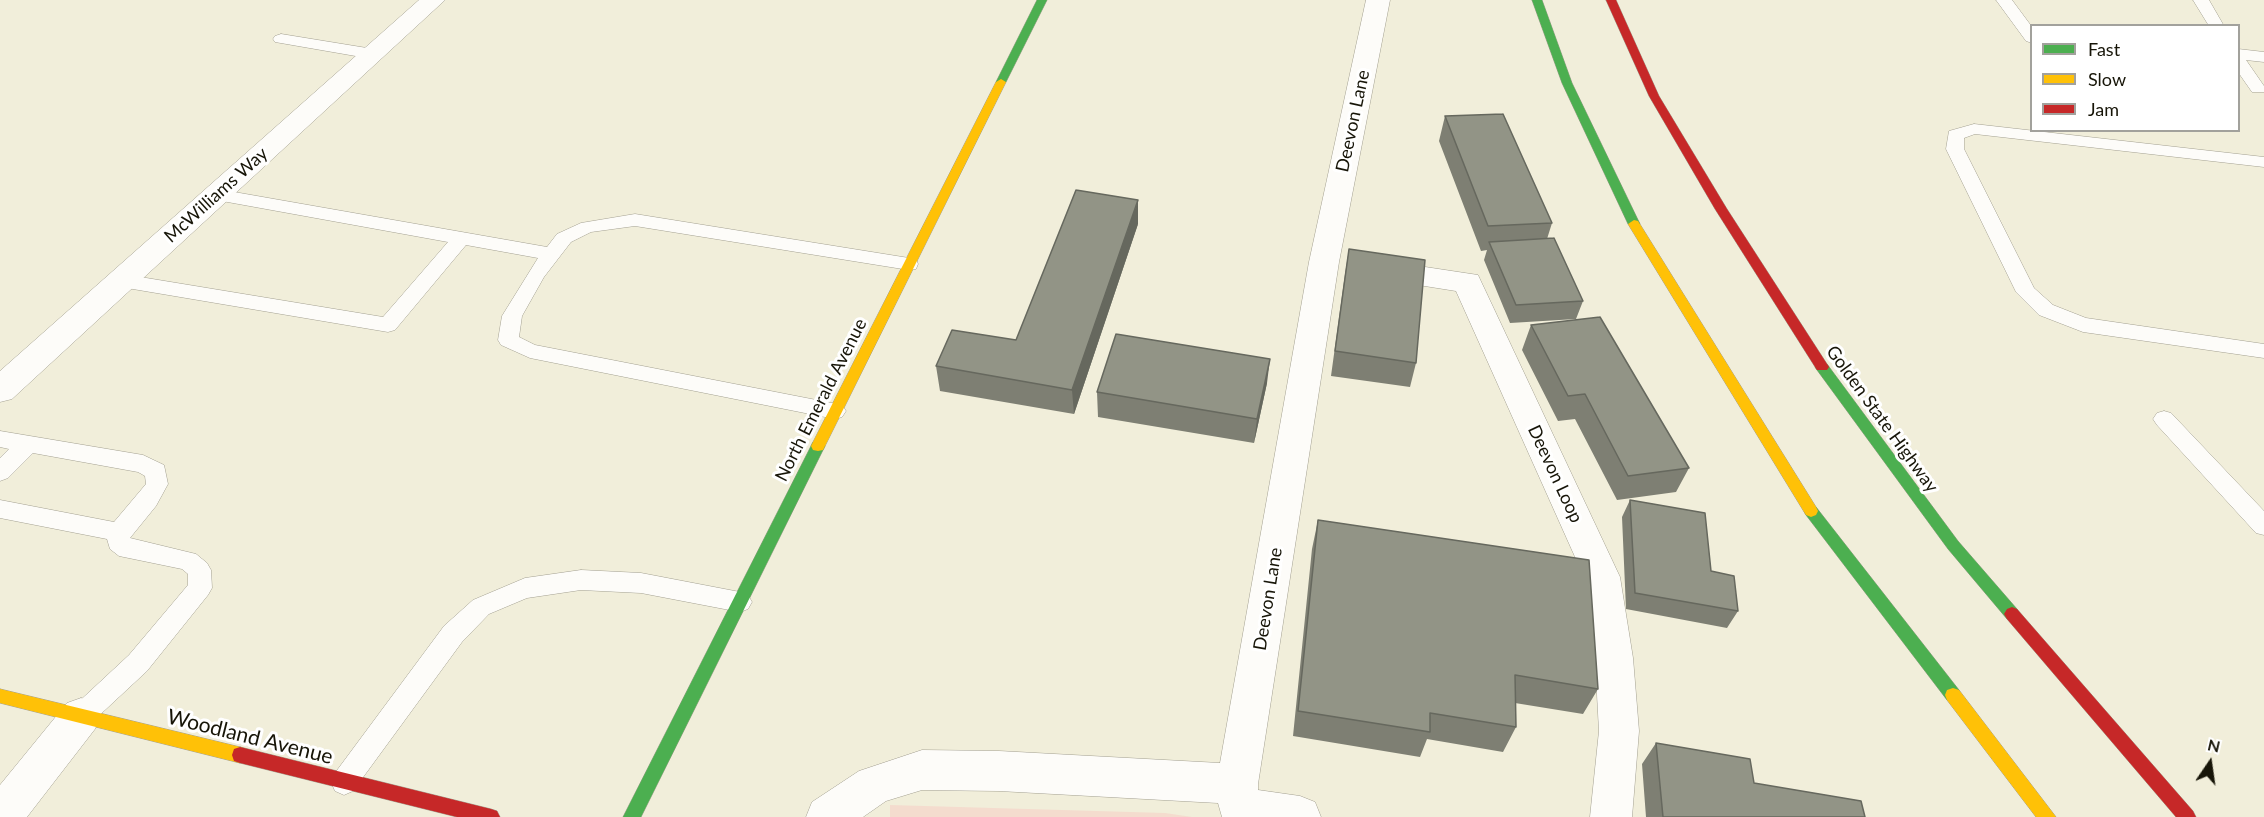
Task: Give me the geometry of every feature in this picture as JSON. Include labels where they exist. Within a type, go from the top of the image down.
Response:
[{"type":"main road","name":"North Emerald Avenue","points":[[632,817],[1042,0]]},
{"type":"main road","points":[[1537,0],[1567,83],[1627,213],[1732,387],[1804,502],[2046,817]]},
{"type":"main road","name":"Golden State Highway","points":[[1611,0],[1654,96],[1809,350],[1953,545],[2187,817]]},
{"type":"main road","name":"Woodland Avenue","points":[[0,696],[491,817]]},
{"type":"street","name":"McWilliams Way","points":[[0,390],[433,0]]},
{"type":"street","name":"Deevon Lane","points":[[1237,784],[1324,262],[1378,0]]},
{"type":"street","name":"Deevon Loop","points":[[1324,262],[1467,282],[1602,577],[1614,658],[1619,731],[1611,817]]},
{"type":"street","points":[[1,817],[81,717]]},
{"type":"street","points":[[827,817],[874,785],[922,770],[999,771],[1237,784],[1239,807],[1300,817]]},
{"type":"lane","points":[[2004,0],[2030,37]]},
{"type":"lane","points":[[2201,0],[2216,24]]},
{"type":"lane","points":[[281,39],[373,54]]},
{"type":"lane","points":[[2240,54],[2264,57]]},
{"type":"lane","points":[[2240,62],[2261,90]]},
{"type":"lane","points":[[2240,87],[2261,90]]},
{"type":"lane","points":[[2264,162],[1974,129],[1955,135],[1955,149],[2026,292],[2046,310],[2083,325],[2264,351]]},
{"type":"lane","points":[[217,195],[552,254]]},
{"type":"lane","points":[[835,411],[733,393],[530,351],[508,340],[512,316],[536,273],[564,238],[587,227],[636,220],[909,264]]},
{"type":"lane","points":[[122,281],[388,325],[462,238]]},
{"type":"lane","points":[[2164,419],[2264,526]]},
{"type":"lane","points":[[0,438],[143,464],[156,471],[157,484],[148,500],[119,532],[118,542],[127,549],[188,561],[200,570],[200,588],[138,663],[81,717]]},
{"type":"lane","points":[[0,472],[28,444]]},
{"type":"lane","points":[[0,509],[119,532]]},
{"type":"lane","points":[[344,782],[453,634],[481,607],[525,588],[581,580],[641,583],[740,602]]},
{"type":"shaded area","points":[[890,805],[1165,813],[1192,817],[890,817]]},
{"type":"building","points":[[1503,114],[1552,223],[1488,226],[1445,116]]},
{"type":"building","points":[[1076,190],[1138,200],[1072,390],[936,366],[952,330],[1016,340]]},
{"type":"building","points":[[1554,238],[1583,301],[1516,305],[1489,242]]},
{"type":"building","points":[[1349,249],[1425,260],[1416,363],[1335,351]]},
{"type":"building","points":[[1600,317],[1689,468],[1628,476],[1585,394],[1568,396],[1531,325]]},
{"type":"building","points":[[1116,334],[1270,359],[1257,419],[1097,392]]},
{"type":"building","points":[[1630,500],[1705,513],[1711,571],[1734,576],[1738,611],[1635,593]]},
{"type":"building","points":[[1318,520],[1589,560],[1598,689],[1515,675],[1516,727],[1430,713],[1430,732],[1298,711]]},
{"type":"building","points":[[1656,743],[1750,759],[1754,783],[1861,801],[1865,817],[1663,817]]},
{"type":"traffic: fast","points":[[1001,82],[1042,0]]},
{"type":"traffic: fast","points":[[1537,0],[1567,83],[1634,224]]},
{"type":"traffic: fast","points":[[1822,367],[1953,545],[2012,614]]},
{"type":"traffic: fast","points":[[632,817],[818,446]]},
{"type":"traffic: fast","points":[[1811,511],[1953,695]]},
{"type":"traffic: slow","points":[[818,446],[1001,82]]},
{"type":"traffic: slow","points":[[1634,224],[1811,511]]},
{"type":"traffic: slow","points":[[1953,695],[2047,817]]},
{"type":"traffic: slow","points":[[0,696],[240,755]]},
{"type":"traffic: jam","points":[[1611,0],[1654,96],[1721,209],[1822,367]]},
{"type":"traffic: jam","points":[[2012,614],[2187,817]]},
{"type":"traffic: jam","points":[[240,755],[491,817]]}]
